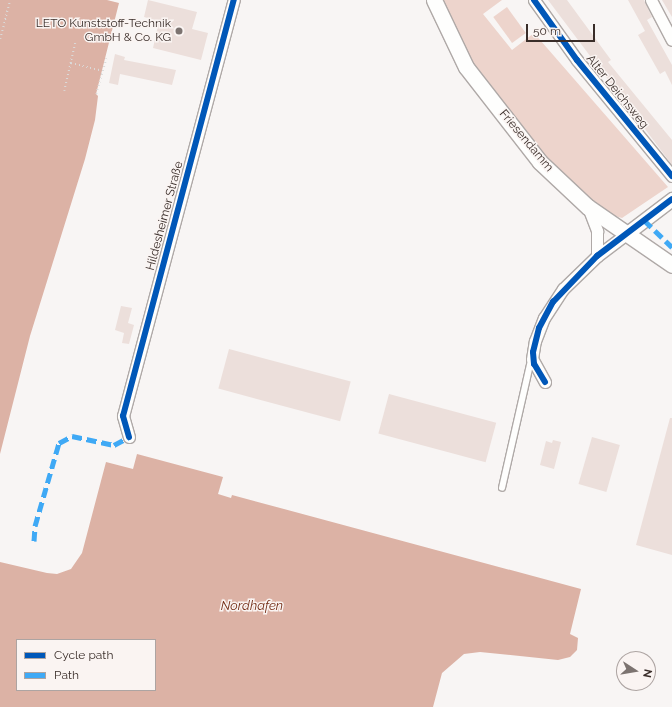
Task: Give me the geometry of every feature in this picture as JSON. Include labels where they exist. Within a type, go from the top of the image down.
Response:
[{"type":"main road","name":"Friesendamm","points":[[434,0],[466,67],[540,162],[588,207],[672,265]]},
{"type":"street","name":"Hildesheimer Straße","points":[[129,437],[123,416],[234,0]]},
{"type":"street","name":"Alter Deichsweg","points":[[534,0],[577,60],[672,176]]},
{"type":"street","points":[[651,0],[672,40]]},
{"type":"street","points":[[545,382],[534,364],[533,352],[539,328],[553,302],[597,256],[672,199]]},
{"type":"street","points":[[588,207],[597,231],[597,256]]},
{"type":"lane","points":[[502,488],[533,352]]},
{"type":"path","points":[[0,39],[10,0]]},
{"type":"path","points":[[64,91],[75,43]]},
{"type":"path","points":[[96,94],[106,58]]},
{"type":"path","points":[[70,63],[102,71]]},
{"type":"shaded area","points":[[436,0],[502,0],[483,14],[512,50],[534,33],[668,187],[622,218],[601,212],[541,161],[468,67]]},
{"type":"shaded area","points":[[507,7],[526,33],[512,43],[493,17]]},
{"type":"water","points":[[0,0],[107,0],[119,3],[96,94],[98,96],[95,120],[85,159],[30,336],[0,454]]},
{"type":"water","name":"Nordhafen","points":[[137,454],[223,477],[218,494],[231,498],[232,495],[581,589],[570,634],[578,638],[577,650],[570,657],[558,660],[480,652],[464,654],[442,673],[433,707],[0,707],[0,562],[57,574],[71,569],[82,553],[106,462],[133,469]]},
{"type":"building","name":"LETO Kunststoff-Technik GmbH & Co. KG","points":[[148,0],[197,12],[192,29],[208,33],[201,60],[153,48],[159,21],[144,17]]},
{"type":"building","points":[[548,0],[567,0],[611,60],[608,62],[672,140],[672,165]]},
{"type":"building","points":[[628,0],[644,0],[652,17],[647,20],[672,65],[672,85],[665,71],[660,74],[638,35],[645,31]]},
{"type":"building","points":[[662,0],[672,0],[672,17]]},
{"type":"building","points":[[115,54],[125,57],[124,60],[176,70],[172,85],[120,74],[118,85],[109,83]]},
{"type":"building","points":[[121,306],[132,308],[128,323],[134,325],[129,344],[122,343],[124,333],[115,330]]},
{"type":"building","points":[[229,349],[351,382],[340,421],[218,389]]},
{"type":"building","points":[[389,394],[496,423],[486,462],[378,434]]},
{"type":"building","points":[[670,418],[672,418],[672,555],[636,545]]},
{"type":"building","points":[[592,437],[620,445],[606,492],[578,484]]},
{"type":"building","points":[[553,440],[561,442],[554,469],[540,465],[546,441],[552,443]]},
{"type":"marked path","points":[[644,220],[672,247]]},
{"type":"marked path","points":[[34,541],[35,526],[59,443],[72,436],[114,445],[129,437]]},
{"type":"cycle path","points":[[129,437],[123,416],[234,0]]},
{"type":"cycle path","points":[[534,0],[577,60],[672,176]]},
{"type":"cycle path","points":[[545,382],[534,364],[533,352],[539,328],[553,302],[597,256],[672,199]]},
{"type":"place","name":"LETO Kunststoff-Technik GmbH & Co. KG","points":[[179,31]]}]
